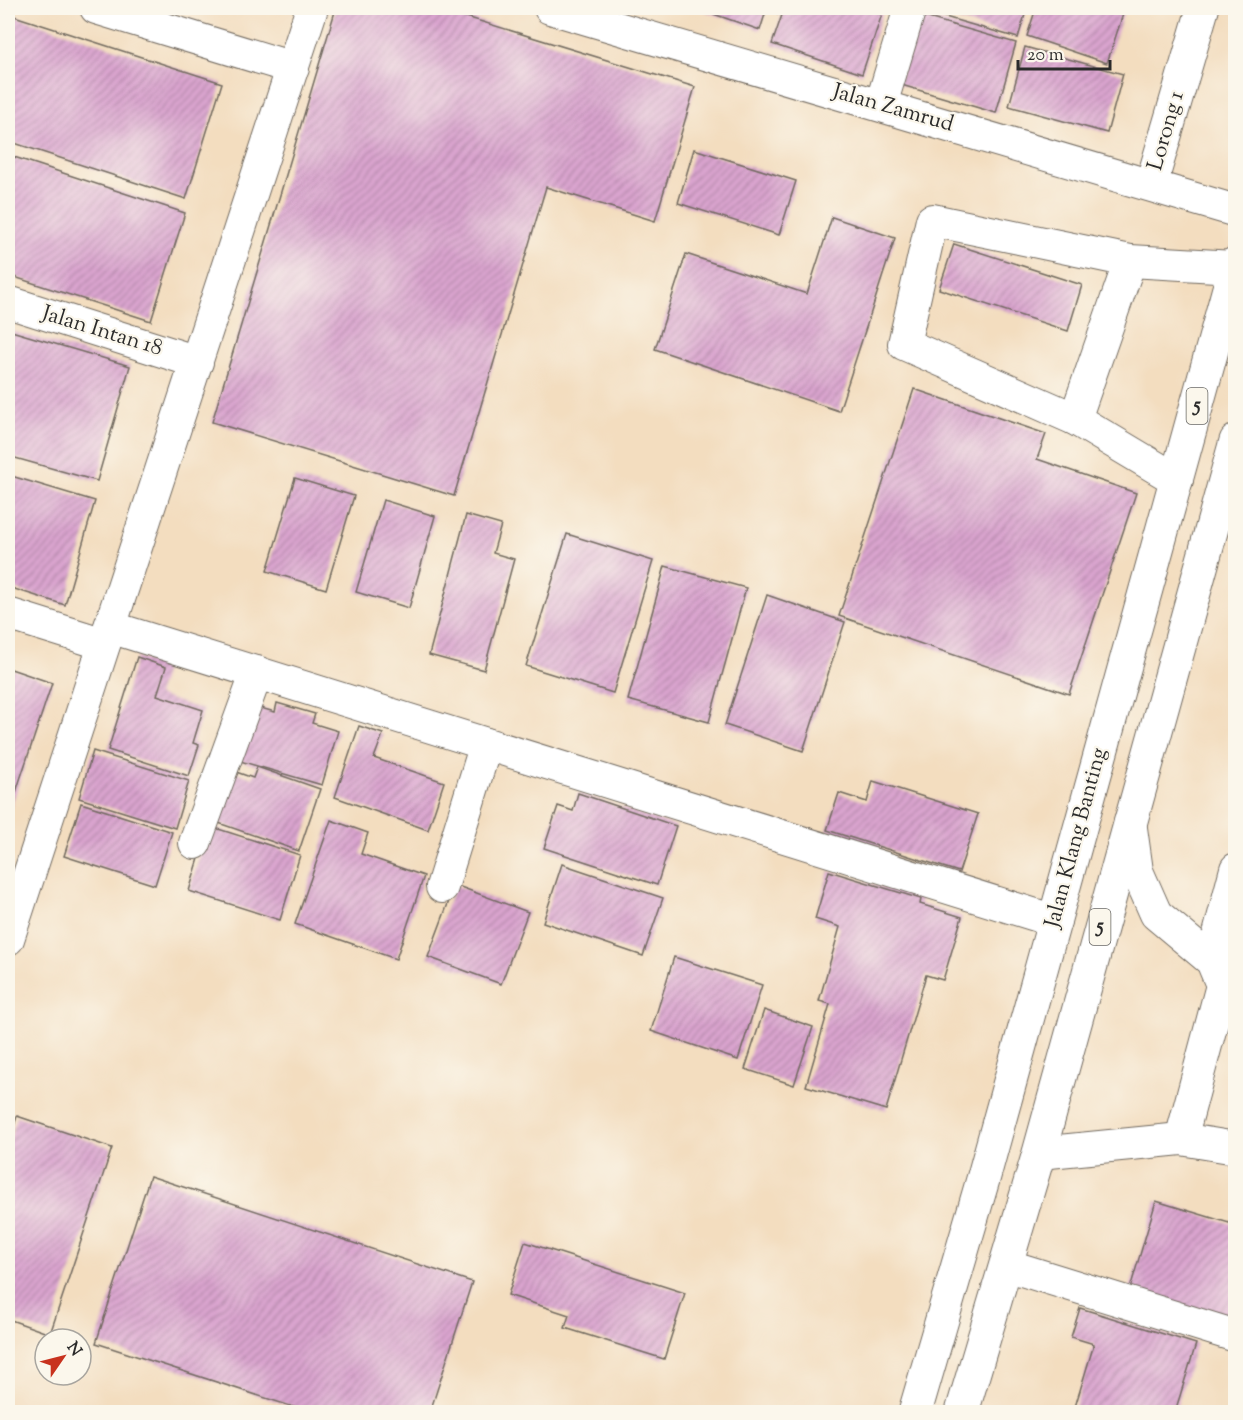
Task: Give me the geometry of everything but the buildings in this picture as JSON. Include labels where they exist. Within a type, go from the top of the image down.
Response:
[{"type":"highway","name":"Jalan Klang Banting","points":[[915,1413],[1177,480],[1226,324],[1235,265]]},
{"type":"highway","name":"Jalan Klang Banting","points":[[962,1413],[1039,1153],[1236,441]]},
{"type":"highway","points":[[1185,619],[1216,564],[1236,504]]},
{"type":"street","points":[[96,8],[293,68]]},
{"type":"street","points":[[8,939],[312,8]]},
{"type":"street","name":"Jalan Zamrud","points":[[550,8],[626,18],[881,105],[1236,211]]},
{"type":"street","points":[[881,105],[910,8]]},
{"type":"street","name":"Lorong 1","points":[[1151,185],[1203,8]]},
{"type":"street","points":[[1177,480],[1075,419],[904,344],[932,220],[1130,261],[1235,265]]},
{"type":"street","points":[[1075,419],[1130,261]]},
{"type":"street","name":"Jalan Intan 18","points":[[8,302],[197,362]]},
{"type":"street","points":[[8,614],[257,672],[1055,921]]},
{"type":"street","points":[[195,843],[257,672]]},
{"type":"street","points":[[442,887],[486,744]]},
{"type":"street","points":[[1130,820],[1137,871],[1156,914],[1223,978]]},
{"type":"street","points":[[1181,1139],[1223,978],[1236,869]]},
{"type":"street","points":[[1039,1153],[1181,1139],[1236,1148]]},
{"type":"street","points":[[1006,1265],[1236,1336]]}]
